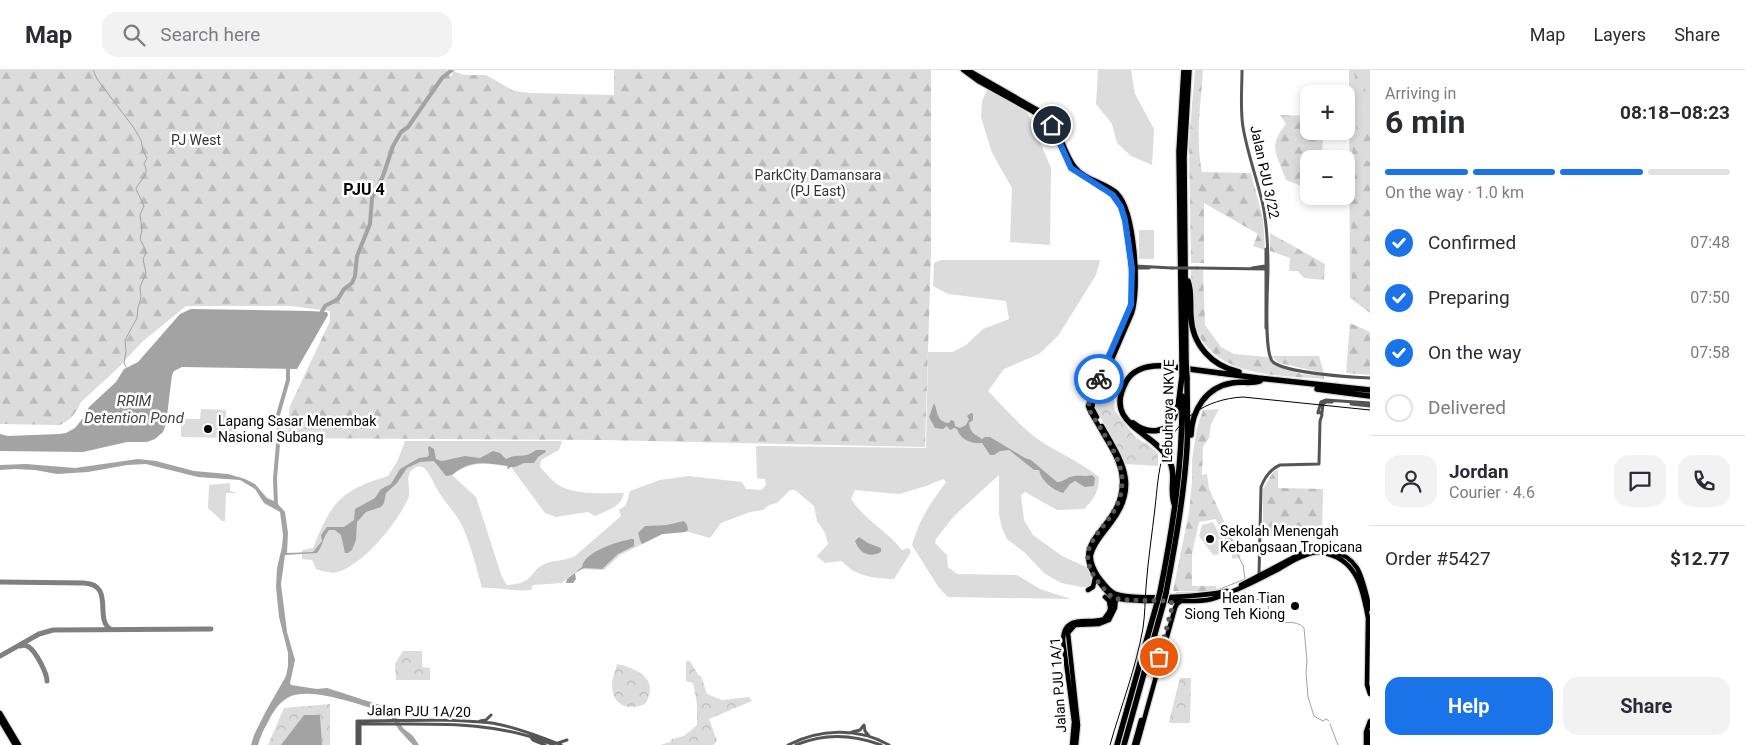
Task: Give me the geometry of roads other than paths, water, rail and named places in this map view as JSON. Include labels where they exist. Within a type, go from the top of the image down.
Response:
[{"type":"highway","name":"Lebuhraya NKVE","points":[[1184,70],[1179,152],[1184,362]]},
{"type":"highway","name":"Lebuhraya NKVE","points":[[1163,592],[1182,448],[1186,277],[1184,157],[1189,70]]},
{"type":"highway","points":[[1186,277],[1189,283],[1192,325],[1195,337],[1202,349],[1221,366],[1254,375],[1259,380]]},
{"type":"highway","points":[[1175,506],[1173,502],[1173,471],[1168,459],[1160,448],[1134,429],[1123,414],[1121,395],[1128,377],[1139,369],[1158,365],[1370,396]]},
{"type":"highway","points":[[1184,377],[1176,413],[1167,426],[1159,431],[1149,432],[1138,427],[1128,418],[1124,405],[1126,388],[1135,375],[1150,369],[1174,369],[1259,380],[1370,390]]},
{"type":"highway","name":"Lebuhraya NKVE","points":[[1124,745],[1177,534],[1187,437],[1184,377]]},
{"type":"highway","points":[[1185,468],[1189,460],[1192,420],[1201,401],[1210,392],[1222,386],[1235,382],[1259,380]]},
{"type":"highway","name":"Lebuhraya NKVE","points":[[1117,745],[1160,604]]},
{"type":"main road","points":[[964,70],[978,81],[1027,108]]},
{"type":"main road","points":[[968,70],[977,77],[978,81]]},
{"type":"main road","points":[[968,70],[1050,117],[1054,121],[1074,166],[1112,189],[1126,206],[1133,267],[1131,305],[1092,406],[1120,457],[1126,479],[1124,502],[1098,541],[1091,557],[1096,574],[1115,598]]},
{"type":"main road","points":[[978,81],[990,82]]},
{"type":"main road","points":[[995,90],[1013,96]]},
{"type":"main road","points":[[1013,96],[1014,100],[1050,122],[1071,168],[1108,191],[1116,199],[1125,220],[1133,267],[1136,274]]},
{"type":"main road","points":[[1142,268],[1138,269],[1136,274],[1134,307],[1088,406],[1116,458],[1122,479],[1117,508],[1099,530],[1090,545],[1088,565],[1095,578],[1115,598],[1200,596],[1225,591]]},
{"type":"main road","points":[[1173,602],[1208,598],[1259,576],[1263,571],[1300,554],[1317,549],[1336,553],[1352,566],[1368,618],[1367,686],[1370,694]]},
{"type":"main road","points":[[1110,590],[1128,598],[1173,602],[1205,600],[1233,592],[1306,554],[1323,553],[1335,556],[1352,566],[1370,609]]},
{"type":"main road","points":[[1088,590],[1094,587],[1095,578]]},
{"type":"main road","points":[[1105,597],[1113,608],[1128,598]]},
{"type":"main road","name":"Jalan PJU 1A/1","points":[[1076,745],[1078,725],[1067,639],[1069,630],[1075,625],[1106,622],[1112,617],[1115,598]]},
{"type":"main road","points":[[1136,745],[1175,608],[1182,601]]},
{"type":"main road","points":[[1136,745],[1173,602]]},
{"type":"main road","name":"Jalan PJU 1A/1","points":[[1072,745],[1074,722],[1063,640],[1065,630],[1073,622],[1104,619],[1113,608]]},
{"type":"main road","points":[[1069,684],[1072,677]]},
{"type":"main road","points":[[0,713],[19,745]]},
{"type":"main road","points":[[0,720],[15,745]]},
{"type":"main road","points":[[1368,745],[1366,732],[1370,721]]},
{"type":"main road","points":[[1368,745],[1370,732]]},
{"type":"street","name":"Jalan PJU 3/22","points":[[1242,70],[1243,126],[1250,163],[1262,198],[1264,214],[1267,249],[1267,347],[1271,360],[1276,364],[1301,371],[1370,378]]},
{"type":"street","points":[[1133,267],[1172,268]]},
{"type":"street","points":[[1133,267],[1267,268]]},
{"type":"street","points":[[1263,571],[1260,496],[1263,481],[1271,470],[1280,466],[1319,464],[1320,416],[1322,406],[1326,402],[1370,404]]},
{"type":"street","points":[[454,721],[484,721],[491,715]]},
{"type":"street","name":"Jalan PJU 1A/20","points":[[412,723],[454,721],[492,724],[514,728],[555,744]]},
{"type":"street","points":[[358,745],[359,723]]},
{"type":"street","points":[[358,745],[359,723]]},
{"type":"street","name":"Jalan PJU 1A/20","points":[[359,723],[383,723]]},
{"type":"street","name":"Jalan PJU 1A/20","points":[[359,723],[412,723],[504,729],[561,745]]},
{"type":"street","points":[[360,732],[369,724]]},
{"type":"street","points":[[492,724],[504,729]]},
{"type":"street","points":[[851,733],[860,730],[864,725],[868,738]]},
{"type":"street","points":[[788,745],[815,735],[833,732],[861,734],[881,745]]},
{"type":"street","points":[[530,736],[533,740],[545,745]]},
{"type":"street","points":[[796,745],[816,738],[834,736],[868,738],[889,745]]},
{"type":"street","points":[[555,744],[567,740]]},
{"type":"water","name":"RRIM Detention Pond","points":[[191,309],[309,311],[327,312],[328,315],[297,369],[182,367],[174,371],[166,424],[163,432],[155,439],[147,442],[127,442],[83,452],[0,451],[0,434],[8,436],[59,434],[66,433],[75,428],[89,407],[116,382],[124,369],[138,362],[180,314]]},
{"type":"water","points":[[934,403],[938,416],[942,421],[949,423],[951,420],[954,421],[955,426],[960,428],[966,425],[969,419],[967,416],[971,413],[973,414],[973,420],[969,423],[970,429],[975,434],[982,439],[990,437],[1031,460],[1057,482],[1074,476],[1092,475],[1095,478],[1094,486],[1085,487],[1075,481],[1063,493],[1055,490],[1048,484],[1042,478],[1039,470],[1034,470],[1009,450],[990,455],[982,443],[974,443],[967,440],[961,436],[957,429],[950,430],[947,426],[943,429],[935,428],[929,417]]},
{"type":"water","points":[[429,446],[434,449],[436,459],[442,461],[465,456],[480,458],[493,451],[500,453],[506,459],[528,455],[536,450],[545,450],[546,452],[538,457],[534,463],[524,463],[509,469],[507,468],[508,466],[472,464],[452,475],[446,476],[434,461],[420,462],[407,468],[397,483],[386,493],[381,507],[366,512],[357,522],[356,540],[352,550],[345,553],[341,535],[335,530],[329,530],[317,553],[285,555],[281,584],[287,632],[295,660],[291,685],[317,689],[327,688],[386,707],[419,745],[413,745],[387,713],[337,698],[323,695],[299,694],[289,697],[282,702],[271,716],[258,745],[251,745],[266,711],[286,676],[288,666],[288,653],[279,617],[276,587],[277,568],[283,535],[280,512],[264,503],[255,489],[240,480],[198,477],[146,464],[57,474],[35,470],[0,470],[0,465],[26,464],[75,468],[138,459],[156,461],[194,471],[228,474],[255,484],[267,498],[276,502],[285,512],[288,533],[287,553],[313,552],[322,541],[321,535],[327,527],[344,527],[354,520],[355,509],[375,498],[381,489],[391,484],[400,469],[419,458],[427,457],[429,455]]},
{"type":"water","points":[[684,521],[688,530],[685,532],[662,534],[642,544],[640,540],[638,533],[645,526],[667,525]]},
{"type":"water","points":[[859,537],[881,548],[881,552],[869,555],[862,552],[855,541]]},
{"type":"water","points":[[634,539],[634,546],[618,554],[602,569],[584,568],[575,573],[576,579],[573,583],[566,583],[567,579],[582,567],[584,561],[589,556],[602,548]]},
{"type":"water","points":[[304,715],[320,716],[322,745],[281,745]]},
{"type":"waterway","points":[[93,70],[97,79],[134,128],[141,140],[143,151],[147,158],[144,164],[146,168],[145,174],[136,189],[144,206],[140,215],[142,230],[140,239],[146,253],[143,259],[146,273],[140,287],[141,297],[137,318],[125,340],[124,363],[126,367]]},
{"type":"waterway","points":[[319,317],[325,306],[338,299],[344,289],[352,283],[355,276],[357,256],[370,224],[372,198],[383,176],[393,146],[401,132],[408,127],[442,78],[452,70]]},
{"type":"waterway","points":[[276,506],[275,478],[279,433],[278,415],[288,380],[288,365]]},
{"type":"waterway","points":[[1209,592],[1245,579],[1243,565],[1229,538]]},
{"type":"waterway","points":[[1245,592],[1248,600],[1267,599],[1270,617],[1274,620],[1296,623],[1304,628],[1308,697],[1314,716],[1323,721],[1326,719],[1329,721]]},
{"type":"waterway","points":[[1176,593],[1196,593]]},
{"type":"waterway","points":[[1330,724],[1338,745]]},
{"type":"tram line","points":[[1110,745],[1140,643],[1144,623],[1148,567],[1159,474],[1163,455],[1175,431],[1184,421],[1205,407],[1217,402],[1243,397],[1370,410]]},
{"type":"place","name":"Lapang Sasar Menembak Nasional Subang","points":[[208,429]]},
{"type":"place","name":"Sekolah Menengah Kebangsaan Tropicana","points":[[1210,539]]},
{"type":"place","name":"Hean Tian Siong Teh Kiong","points":[[1295,606]]},
{"type":"district","name":"PJU 4","points":[[364,189]]},
{"type":"park label","name":"PJ West","points":[[196,140]]},
{"type":"park label","name":"ParkCity Damansara (PJ East)","points":[[818,184]]}]
